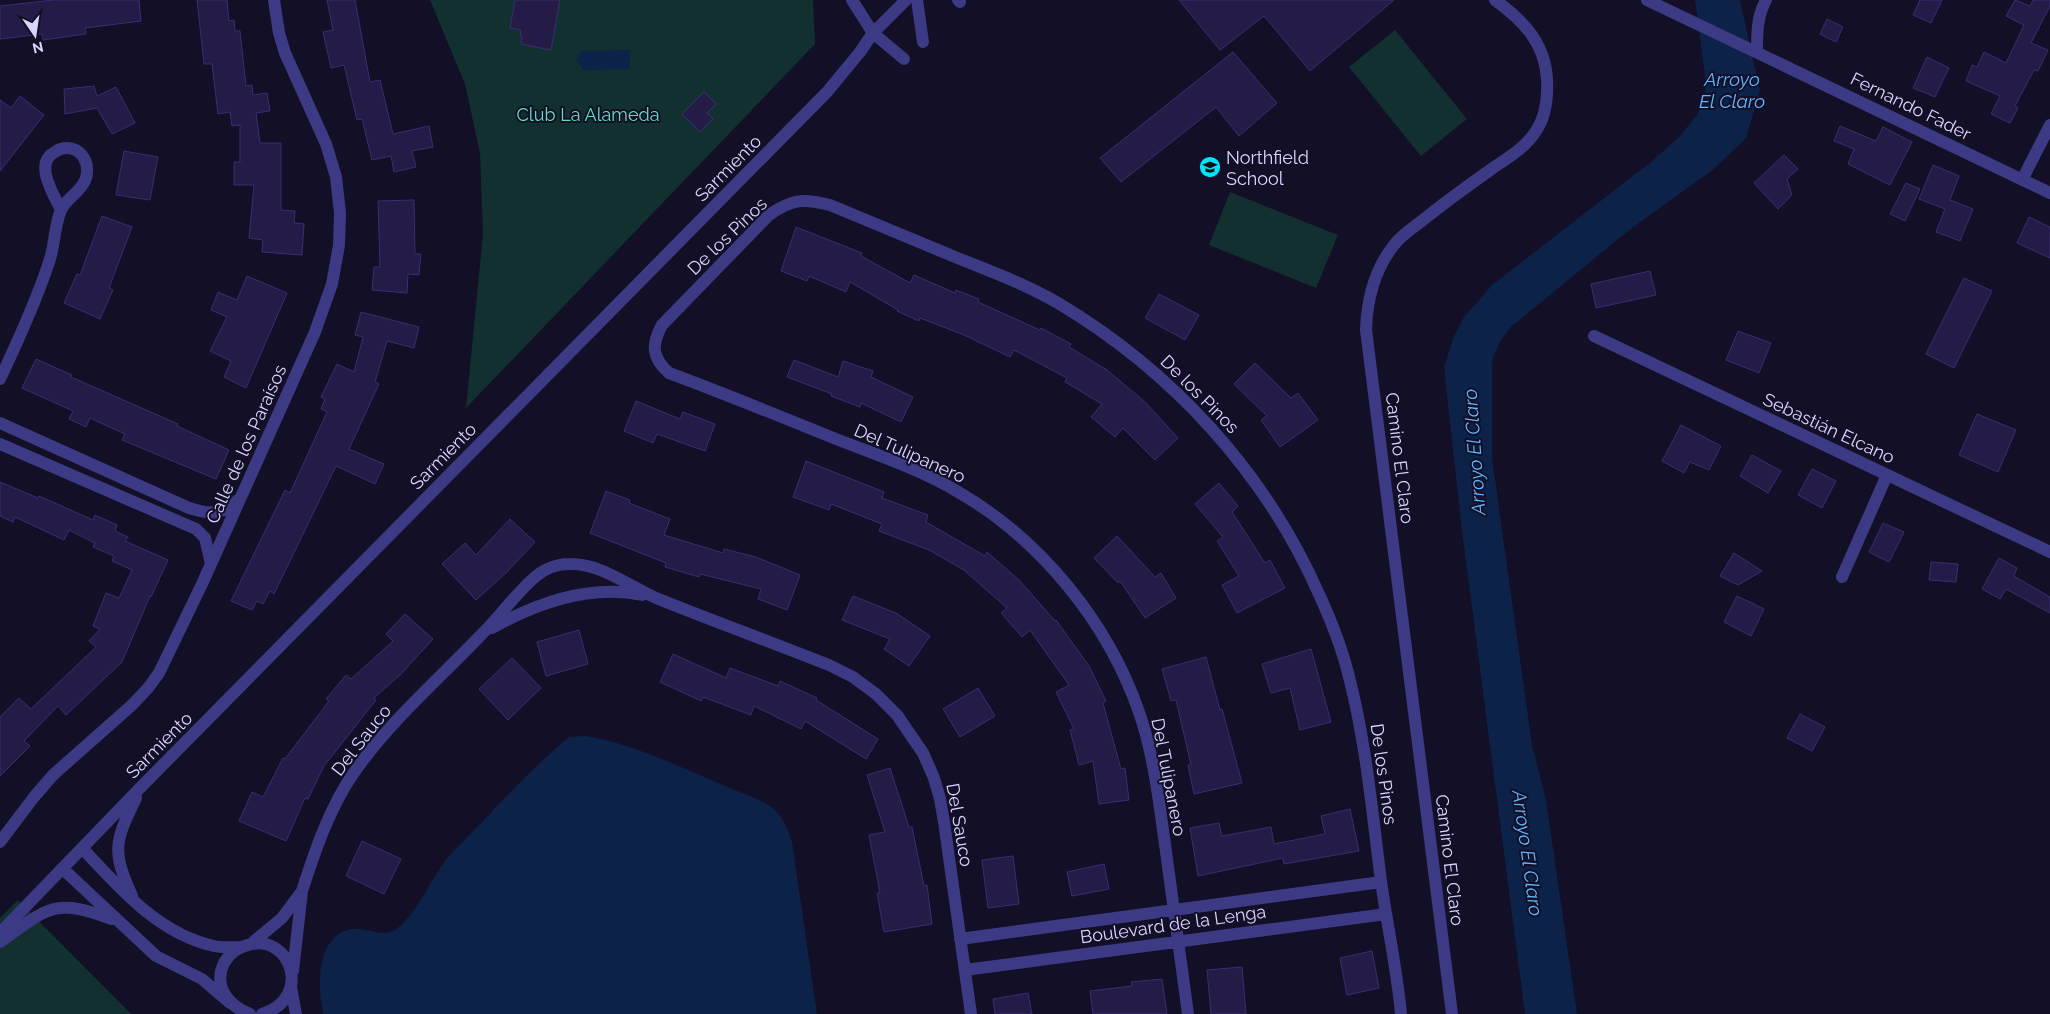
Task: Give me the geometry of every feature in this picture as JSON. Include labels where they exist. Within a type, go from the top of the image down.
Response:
[{"type":"street","name":"Calle de los Paraísos","points":[[0,842],[53,775],[98,737],[148,688],[159,673],[211,564],[314,332],[332,284],[339,245],[340,212],[336,177],[326,144],[286,53],[279,33],[274,0]]},
{"type":"street","points":[[852,0],[874,33],[904,59]]},
{"type":"street","name":"Sarmiento","points":[[0,933],[141,787],[827,92],[874,33],[906,0]]},
{"type":"street","points":[[917,0],[923,42]]},
{"type":"street","name":"Camino El Claro","points":[[1452,1014],[1366,330],[1366,312],[1377,274],[1395,244],[1444,204],[1512,155],[1536,131],[1544,112],[1547,93],[1546,70],[1534,37],[1524,24],[1495,0]]},
{"type":"street","name":"Fernando Fader","points":[[1647,0],[1757,51],[2050,193]]},
{"type":"street","points":[[1757,51],[1757,27],[1760,13],[1766,0]]},
{"type":"street","points":[[2022,180],[2050,125]]},
{"type":"street","points":[[0,379],[23,329],[50,261],[62,210],[81,187],[87,176],[88,165],[84,158],[76,150],[68,148],[59,149],[50,154],[46,162],[49,186],[62,210]]},
{"type":"street","name":"De los Pinos","points":[[654,350],[657,334],[662,325],[769,215],[785,204],[798,201],[813,201],[830,205],[1005,277],[1055,302],[1117,342],[1167,382],[1222,440],[1271,504],[1287,530],[1314,583],[1343,653],[1364,748],[1381,882],[1397,974],[1401,1014]]},
{"type":"street","name":"Sebastián Elcano","points":[[1594,336],[2050,552]]},
{"type":"street","name":"Del Tulipanero","points":[[654,350],[660,365],[669,373],[913,470],[961,493],[998,519],[1045,561],[1076,598],[1103,636],[1130,688],[1139,713],[1153,767],[1175,911],[1188,1014]]},
{"type":"street","points":[[0,423],[189,508],[205,513],[218,512],[229,508],[240,498]]},
{"type":"street","points":[[0,444],[196,529],[205,538],[211,564]]},
{"type":"street","points":[[1842,577],[1887,475]]},
{"type":"street","name":"Del Sauco","points":[[302,891],[315,851],[336,804],[353,774],[391,726],[483,633],[535,577],[545,570],[568,563],[596,569],[654,597],[829,665],[854,677],[876,694],[897,715],[923,753],[940,799],[971,1014]]},
{"type":"street","name":"Del Sauco","points":[[483,633],[542,604],[580,595],[618,592],[654,597]]},
{"type":"street","points":[[134,901],[120,869],[117,854],[118,841],[126,818],[141,787]]},
{"type":"street","points":[[82,848],[134,901],[176,932],[196,941],[216,946],[268,945],[281,953],[287,960],[296,1014]]},
{"type":"street","points":[[63,869],[156,956],[202,979],[241,1010]]},
{"type":"street","name":"Boulevard de la Lenga","points":[[960,940],[1381,882]]},
{"type":"street","points":[[241,1010],[224,994],[221,983],[221,972],[228,957],[282,918],[302,891]]},
{"type":"street","points":[[262,1014],[280,1005],[287,997],[292,982],[302,891]]},
{"type":"street","points":[[0,942],[44,912],[61,907],[82,908],[117,921]]},
{"type":"street","name":"Boulevard de la Lenga","points":[[965,970],[1178,940],[1386,914]]},
{"type":"green space","name":"Club La Alameda","points":[[430,0],[813,0],[815,44],[466,408],[483,234],[480,153],[465,84]]},
{"type":"green space","points":[[1395,30],[1467,119],[1421,156],[1349,67]]},
{"type":"green space","points":[[1230,192],[1338,235],[1316,288],[1209,245]]},
{"type":"green space","points":[[18,900],[131,1014],[0,1014],[0,918]]},
{"type":"water","name":"Arroyo El Claro","points":[[1695,0],[1740,0],[1760,91],[1746,138],[1714,169],[1628,231],[1512,326],[1500,341],[1492,361],[1492,458],[1532,745],[1546,800],[1577,1014],[1525,1014],[1461,523],[1444,367],[1454,336],[1464,317],[1492,285],[1651,162],[1679,137],[1697,115],[1705,99],[1705,76]]},
{"type":"water","points":[[630,50],[630,69],[582,70],[582,66],[576,62],[581,51]]},
{"type":"water","points":[[586,736],[622,745],[657,757],[757,799],[769,805],[780,816],[792,842],[817,1014],[323,1014],[320,988],[322,960],[329,944],[338,934],[356,929],[383,933],[391,932],[398,928],[413,912],[448,857],[516,787],[569,737]]},
{"type":"building","points":[[53,0],[139,0],[141,21],[85,28],[86,34],[43,40],[42,34],[0,39],[0,6]]},
{"type":"building","points":[[197,0],[227,0],[229,21],[234,20],[235,31],[240,31],[246,86],[252,85],[253,95],[267,93],[270,111],[256,113],[260,143],[281,143],[281,210],[295,211],[294,223],[304,224],[302,255],[262,252],[263,240],[249,238],[254,185],[234,185],[234,162],[240,162],[240,125],[232,126],[230,112],[218,114],[212,64],[204,64]]},
{"type":"building","points":[[327,0],[355,0],[370,82],[380,80],[393,134],[429,126],[433,147],[412,151],[416,167],[394,172],[391,156],[372,160],[362,119],[357,120],[344,65],[331,68],[323,32],[333,30]]},
{"type":"building","points":[[515,0],[560,0],[551,50],[521,44],[521,30],[510,28]]},
{"type":"building","points":[[1179,0],[1394,0],[1310,71],[1264,16],[1220,50]]},
{"type":"building","points":[[1920,0],[1942,0],[1931,23],[1913,15]]},
{"type":"building","points":[[2015,0],[2030,6],[2033,0],[2050,0],[2050,6],[2031,43],[2048,50],[2038,71],[2034,70],[2015,106],[2018,108],[2010,123],[1991,114],[2000,96],[1966,81],[1972,65],[1977,67],[1984,52],[2006,63],[2024,25],[2006,16]]},
{"type":"building","points":[[1827,19],[1843,27],[1836,42],[1820,34]]},
{"type":"building","points":[[1233,52],[1277,103],[1239,136],[1216,107],[1121,182],[1100,158]]},
{"type":"building","points":[[1927,57],[1949,68],[1935,97],[1913,88]]},
{"type":"building","points":[[94,86],[97,96],[116,87],[135,123],[112,134],[97,108],[65,114],[64,89]]},
{"type":"building","points":[[704,92],[716,104],[707,113],[713,119],[700,132],[682,114]]},
{"type":"building","points":[[20,96],[44,115],[0,171],[0,100],[11,108]]},
{"type":"building","points":[[1840,126],[1876,141],[1883,127],[1912,142],[1890,185],[1848,164],[1854,149],[1834,141]]},
{"type":"building","points":[[124,151],[158,157],[150,200],[116,195]]},
{"type":"building","points":[[1784,155],[1798,169],[1787,179],[1792,195],[1778,209],[1754,183]]},
{"type":"building","points":[[1933,165],[1959,176],[1950,200],[1973,209],[1960,241],[1936,232],[1945,209],[1919,199]]},
{"type":"building","points":[[1906,183],[1920,189],[1905,221],[1890,214]]},
{"type":"building","points":[[414,200],[415,254],[421,254],[419,275],[408,274],[407,293],[372,290],[374,267],[380,267],[378,201]]},
{"type":"building","points":[[102,216],[132,227],[109,288],[113,290],[100,319],[64,303],[77,274],[80,275]]},
{"type":"building","points":[[2029,217],[2050,227],[2050,258],[2017,243]]},
{"type":"building","points":[[796,227],[862,253],[861,256],[910,283],[914,275],[955,293],[956,290],[979,299],[978,302],[1040,330],[1041,328],[1071,344],[1069,347],[1107,370],[1145,402],[1178,438],[1155,460],[1123,428],[1115,437],[1091,417],[1102,404],[1065,382],[1067,378],[1014,350],[1010,357],[964,335],[920,318],[919,321],[897,311],[850,282],[846,292],[809,276],[807,281],[781,271]]},
{"type":"building","points":[[1650,271],[1656,295],[1596,308],[1591,284]]},
{"type":"building","points":[[247,276],[287,293],[246,388],[224,377],[231,361],[210,351],[227,317],[211,310],[218,292],[237,300]]},
{"type":"building","points":[[1964,278],[1992,291],[1954,368],[1926,354]]},
{"type":"building","points":[[1159,294],[1199,315],[1185,340],[1145,318]]},
{"type":"building","points":[[361,312],[419,327],[414,348],[387,341],[375,382],[379,384],[349,449],[384,464],[375,484],[336,466],[274,594],[270,591],[263,604],[257,601],[252,610],[231,601],[285,490],[290,493],[327,412],[321,409],[325,399],[321,397],[337,364],[354,372],[363,337],[355,335]]},
{"type":"building","points":[[1738,331],[1771,343],[1759,373],[1726,360]]},
{"type":"building","points":[[36,359],[72,375],[71,377],[178,424],[177,426],[229,450],[216,479],[122,440],[125,434],[90,418],[86,427],[69,419],[73,411],[22,388]]},
{"type":"building","points":[[794,360],[838,377],[843,361],[873,371],[871,377],[913,397],[901,422],[861,403],[860,407],[787,377]]},
{"type":"building","points":[[1255,363],[1291,398],[1298,393],[1318,420],[1280,447],[1261,420],[1267,416],[1234,384]]},
{"type":"building","points":[[636,401],[680,419],[683,412],[715,424],[705,451],[657,434],[653,443],[624,431]]},
{"type":"building","points":[[1977,414],[2016,430],[1998,472],[1959,455]]},
{"type":"building","points":[[1681,425],[1721,446],[1709,470],[1690,462],[1684,473],[1662,461]]},
{"type":"building","points":[[1752,455],[1781,471],[1768,493],[1740,476]]},
{"type":"building","points":[[806,461],[884,492],[882,498],[928,515],[926,522],[985,556],[987,552],[1020,581],[1056,620],[1089,666],[1106,701],[1103,703],[1121,769],[1125,768],[1129,800],[1099,804],[1093,761],[1079,765],[1070,730],[1074,729],[1056,692],[1069,685],[1030,630],[1022,637],[1001,613],[1007,608],[964,570],[929,550],[879,531],[882,524],[831,504],[829,510],[793,497]]},
{"type":"building","points":[[1812,469],[1836,481],[1822,508],[1798,495]]},
{"type":"building","points":[[0,482],[38,498],[39,496],[93,520],[95,515],[117,525],[115,531],[128,537],[125,541],[168,560],[150,596],[122,662],[66,715],[58,706],[24,741],[30,746],[0,776],[0,717],[19,698],[31,709],[96,647],[89,641],[100,629],[93,626],[106,593],[119,598],[132,570],[112,561],[114,556],[93,547],[95,543],[69,530],[64,540],[15,517],[13,522],[0,516]]},
{"type":"building","points":[[1219,483],[1238,506],[1232,512],[1265,563],[1270,560],[1285,588],[1237,613],[1222,585],[1239,576],[1217,541],[1223,537],[1195,504]]},
{"type":"building","points":[[606,491],[630,500],[629,503],[670,519],[664,535],[723,553],[724,549],[756,557],[800,575],[787,610],[758,599],[761,589],[700,574],[699,577],[665,567],[666,563],[590,533]]},
{"type":"building","points":[[510,519],[535,542],[507,572],[476,600],[442,564],[465,543],[476,555]]},
{"type":"building","points":[[1883,523],[1904,532],[1889,562],[1869,552]]},
{"type":"building","points":[[1117,536],[1155,577],[1161,573],[1176,598],[1145,618],[1120,581],[1118,583],[1094,558]]},
{"type":"building","points":[[1734,553],[1762,571],[1738,585],[1720,576]]},
{"type":"building","points":[[1999,558],[2017,568],[2014,576],[2050,597],[2050,613],[2006,589],[2000,599],[1982,589]]},
{"type":"building","points":[[1931,562],[1958,564],[1956,582],[1929,580]]},
{"type":"building","points":[[853,596],[896,613],[930,636],[909,666],[884,649],[890,639],[842,620]]},
{"type":"building","points":[[1737,596],[1764,609],[1751,636],[1724,622]]},
{"type":"building","points":[[405,614],[433,639],[401,674],[374,698],[376,700],[324,766],[308,799],[305,798],[286,841],[239,821],[252,792],[263,797],[283,758],[285,759],[329,701],[326,699],[346,675],[351,679],[393,641],[386,634]]},
{"type":"building","points":[[579,630],[588,664],[546,676],[537,642]]},
{"type":"building","points":[[1311,649],[1331,722],[1300,730],[1290,688],[1271,693],[1262,664]]},
{"type":"building","points":[[673,654],[726,678],[730,668],[778,686],[780,681],[817,698],[816,700],[878,739],[866,759],[805,721],[801,729],[754,706],[751,715],[703,697],[701,701],[660,682]]},
{"type":"building","points":[[1206,657],[1242,783],[1194,794],[1188,765],[1191,765],[1176,700],[1171,701],[1162,669]]},
{"type":"building","points":[[512,658],[541,688],[508,720],[479,689]]},
{"type":"building","points":[[978,688],[995,716],[960,737],[943,709]]},
{"type":"building","points":[[1800,714],[1825,727],[1812,751],[1787,738]]},
{"type":"building","points":[[890,768],[909,827],[912,827],[924,886],[927,885],[932,924],[884,932],[877,893],[880,893],[869,835],[885,832],[867,775]]},
{"type":"building","points":[[1350,809],[1359,851],[1284,864],[1283,858],[1198,876],[1190,828],[1219,823],[1222,836],[1271,827],[1274,844],[1325,834],[1321,816]]},
{"type":"building","points":[[362,841],[401,859],[384,894],[346,876]]},
{"type":"building","points":[[1013,856],[1019,904],[988,908],[982,860]]},
{"type":"building","points":[[1104,864],[1109,889],[1072,896],[1067,872]]},
{"type":"building","points":[[1372,951],[1379,988],[1347,995],[1340,958]]},
{"type":"building","points":[[1242,967],[1246,1014],[1211,1014],[1207,970]]},
{"type":"building","points":[[1162,979],[1167,1014],[1093,1014],[1090,991],[1132,986],[1131,982]]},
{"type":"building","points":[[1028,993],[1032,1014],[995,1014],[993,999]]},
{"type":"place","name":"Northfield School","points":[[1210,167]]}]
